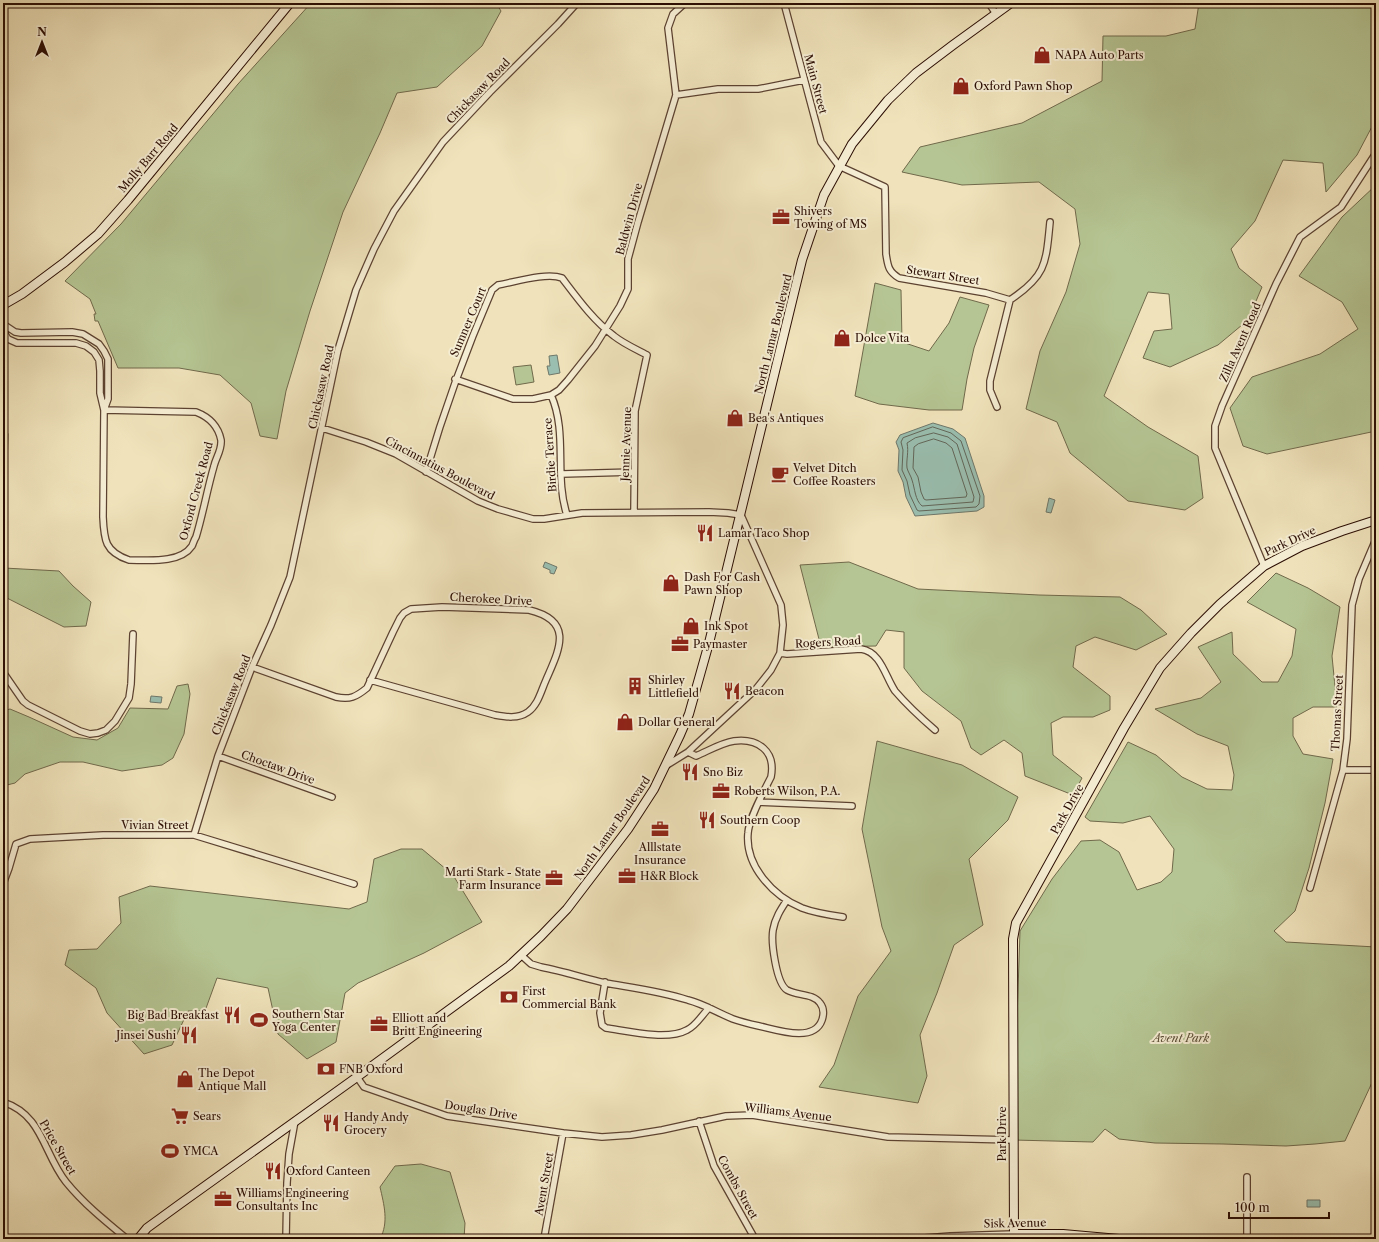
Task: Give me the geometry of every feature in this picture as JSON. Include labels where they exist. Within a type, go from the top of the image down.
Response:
[{"type":"street","name":"Molly Barr Road","points":[[3,305],[22,294],[65,262],[98,234],[290,3]]},
{"type":"street","name":"Chickasaw Road","points":[[194,835],[218,756],[252,667],[272,625],[290,577],[338,350],[356,290],[374,249],[394,211],[443,142],[577,3]]},
{"type":"street","name":"Baldwin Drive","points":[[550,396],[559,390],[568,380],[595,346],[620,306],[628,290],[628,259],[676,95],[668,28],[673,14],[685,3]]},
{"type":"street","name":"Main Street","points":[[784,3],[821,142],[839,166]]},
{"type":"street","points":[[989,3],[996,14]]},
{"type":"street","name":"North Lamar Boulevard","points":[[138,1239],[147,1228],[487,983],[521,955],[567,909],[589,881],[645,802],[667,765],[689,714],[709,643],[802,260],[824,195],[852,144],[888,100],[916,73],[1011,3]]},
{"type":"street","points":[[676,95],[718,89],[758,90],[804,80]]},
{"type":"street","name":"Zilla Avent Road","points":[[1264,566],[1215,448],[1215,426],[1222,406],[1276,284],[1300,236],[1341,207],[1376,153]]},
{"type":"street","name":"Stewart Street","points":[[839,166],[885,187],[886,254],[891,273],[899,278],[986,293],[1010,300]]},
{"type":"street","points":[[997,407],[990,390],[990,381],[1010,300],[1031,284],[1042,269],[1046,259],[1050,222]]},
{"type":"street","name":"Sumner Court","points":[[426,472],[455,379],[492,290],[498,285],[549,276],[562,278],[587,311],[605,329],[625,343],[647,355]]},
{"type":"street","name":"Oxford Creek Road","points":[[3,324],[15,332],[21,333],[72,332],[83,334],[99,344],[108,359],[108,399],[104,410]]},
{"type":"street","name":"Oxford Creek Road","points":[[3,332],[8,339],[17,343],[76,343],[86,346],[94,352],[99,365],[100,393],[104,410],[103,517],[106,542],[115,553],[129,560],[175,558],[184,554],[191,547],[196,537],[214,464],[220,450],[221,441],[217,427],[203,414],[196,412],[104,410]]},
{"type":"street","name":"Jennie Avenue","points":[[634,512],[635,411],[647,355]]},
{"type":"street","points":[[455,379],[513,399],[533,399],[550,396]]},
{"type":"street","name":"Birdie Terrace","points":[[550,396],[557,414],[564,506],[567,515]]},
{"type":"street","name":"Cincinnatius Boulevard","points":[[322,428],[366,442],[396,454],[478,501],[518,516],[533,519],[544,519],[582,512],[709,512],[740,515]]},
{"type":"street","points":[[562,474],[634,472]]},
{"type":"street","points":[[667,765],[688,752],[756,689],[771,670],[780,653],[783,625],[781,605],[740,515]]},
{"type":"street","name":"Park Drive","points":[[1014,1236],[1013,939],[1016,923],[1124,728],[1160,668],[1191,632],[1220,604],[1264,566],[1302,546],[1376,520]]},
{"type":"street","name":"Thomas Street","points":[[1310,888],[1343,770],[1347,739],[1352,605],[1359,579],[1376,539]]},
{"type":"street","name":"Cherokee Drive","points":[[252,667],[345,699],[359,695],[366,688],[400,618],[404,613],[411,609],[442,607],[530,610],[542,613],[549,617],[555,624],[559,633],[561,642],[557,655],[535,706],[527,713],[518,716],[509,717],[495,715],[370,680]]},
{"type":"street","points":[[3,672],[23,701],[28,705],[80,731],[90,734],[98,733],[106,730],[115,721],[129,698],[133,634]]},
{"type":"street","name":"Rogers Road","points":[[780,653],[787,654],[861,649],[870,651],[879,662],[894,690],[920,718],[935,730]]},
{"type":"street","points":[[688,752],[696,756],[722,744],[733,741],[750,742],[765,748],[772,762],[771,777],[751,820],[748,832],[750,853],[758,872],[770,886],[787,900],[813,911],[843,917]]},
{"type":"street","name":"Choctaw Drive","points":[[218,756],[332,797]]},
{"type":"street","points":[[1343,770],[1376,770]]},
{"type":"street","points":[[759,802],[852,806]]},
{"type":"street","name":"Vivian Street","points":[[3,884],[10,868],[16,844],[20,842],[30,839],[103,835],[194,835],[354,884]]},
{"type":"street","points":[[521,955],[531,964],[605,982],[690,1000],[745,1023],[804,1034],[818,1028],[824,1015],[824,1010],[816,998],[784,988],[778,975],[773,930],[778,915],[787,900]]},
{"type":"street","points":[[605,982],[600,1013],[602,1026],[606,1028],[657,1035],[674,1034],[687,1030],[696,1023],[709,1008]]},
{"type":"street","name":"Douglas Drive","points":[[357,1077],[364,1087],[447,1116],[562,1133]]},
{"type":"street","name":"Price Street","points":[[3,1102],[23,1112],[37,1128],[48,1151],[65,1180],[86,1205],[127,1239]]},
{"type":"street","name":"Williams Avenue","points":[[562,1133],[602,1137],[631,1135],[726,1116],[752,1115],[888,1137],[1013,1140]]},
{"type":"street","points":[[286,1239],[289,1154],[295,1121]]},
{"type":"street","name":"Combs Street","points":[[700,1121],[714,1166],[755,1239]]},
{"type":"street","name":"Avent Street","points":[[544,1239],[562,1133]]},
{"type":"street","points":[[1247,1177],[1247,1239]]},
{"type":"street","name":"Sisk Avenue","points":[[912,1239],[950,1236],[1063,1234],[1118,1239]]},
{"type":"green space","points":[[311,3],[496,3],[501,11],[482,46],[437,87],[397,93],[343,212],[310,311],[286,391],[277,439],[260,436],[251,403],[220,375],[179,368],[118,368],[98,321],[95,321],[94,314],[96,314],[90,299],[65,281],[121,224],[238,84]]},
{"type":"green space","points":[[1199,3],[1376,3],[1376,119],[1357,155],[1326,192],[1323,163],[1283,160],[1255,221],[1231,249],[1239,268],[1262,287],[1248,320],[1218,345],[1170,367],[1143,358],[1154,331],[1172,329],[1169,294],[1148,292],[1104,396],[1148,427],[1198,456],[1203,498],[1185,510],[1128,501],[1070,453],[1057,422],[1026,409],[1040,351],[1066,292],[1080,244],[1075,209],[1039,182],[962,185],[902,172],[920,147],[1022,123],[1102,81],[1103,36],[1166,36],[1195,29]]},
{"type":"green space","points":[[1376,185],[1376,431],[1267,454],[1243,446],[1230,408],[1252,377],[1320,354],[1358,329],[1342,302],[1299,276],[1342,217]]},
{"type":"green space","points":[[875,283],[901,290],[902,342],[929,351],[949,323],[960,297],[989,305],[974,348],[962,410],[929,410],[879,404],[855,396]]},
{"type":"green space","points":[[531,365],[534,382],[516,385],[513,367]]},
{"type":"green space","points":[[3,422],[8,434],[4,568],[59,571],[91,602],[86,626],[64,627],[3,596]]},
{"type":"green space","points":[[849,562],[918,589],[1039,595],[1120,597],[1141,610],[1167,634],[1136,650],[1095,637],[1076,646],[1073,667],[1110,696],[1110,710],[1093,717],[1063,717],[1051,723],[1053,755],[1082,778],[1073,795],[1025,776],[1022,753],[1004,740],[981,755],[971,748],[961,721],[922,691],[904,668],[904,632],[886,630],[876,646],[821,647],[800,565]]},
{"type":"green space","name":"Avent Park","points":[[1276,573],[1308,588],[1340,607],[1332,656],[1337,707],[1313,707],[1293,718],[1293,736],[1303,754],[1333,759],[1325,803],[1309,868],[1295,911],[1274,931],[1286,942],[1376,947],[1376,1074],[1345,1141],[1286,1146],[1155,1143],[1119,1139],[1105,1129],[1093,1142],[1013,1140],[1020,931],[1052,879],[1081,841],[1100,840],[1119,852],[1137,890],[1161,882],[1172,872],[1174,849],[1150,816],[1123,823],[1090,821],[1085,817],[1128,742],[1156,755],[1182,777],[1207,789],[1232,790],[1234,775],[1228,746],[1197,734],[1155,709],[1201,698],[1221,682],[1198,647],[1232,632],[1233,654],[1262,682],[1278,682],[1292,656],[1296,629],[1247,602]]},
{"type":"green space","points":[[188,684],[190,694],[184,734],[173,758],[162,765],[122,771],[83,762],[60,762],[25,774],[15,783],[3,786],[3,711],[10,709],[73,737],[97,740],[118,728],[130,708],[168,709],[177,686]]},
{"type":"green space","points":[[877,741],[962,765],[1018,797],[1008,820],[969,859],[983,925],[954,945],[920,1035],[927,1076],[918,1103],[819,1087],[834,1065],[858,996],[891,951],[882,927],[862,829]]},
{"type":"green space","points":[[401,849],[422,849],[453,875],[482,922],[424,953],[358,983],[345,993],[336,1042],[307,1059],[278,1034],[268,988],[217,978],[205,1011],[188,1011],[172,1045],[144,1054],[107,1013],[96,988],[65,965],[69,950],[97,949],[121,923],[119,897],[150,886],[349,909],[367,902],[374,859]]},
{"type":"green space","points":[[421,1164],[450,1172],[465,1223],[464,1239],[380,1239],[383,1233],[385,1213],[380,1187],[395,1166]]},
{"type":"water","points":[[557,355],[560,373],[549,375],[547,366],[550,366],[549,356]]},
{"type":"water","points":[[933,423],[953,429],[965,438],[984,496],[984,507],[977,511],[915,516],[906,497],[903,482],[898,471],[899,450],[896,442],[900,435]]},
{"type":"water","points":[[1049,498],[1055,500],[1051,513],[1046,512]]},
{"type":"water","points":[[545,562],[557,567],[554,574],[550,573],[550,570],[543,567]]},
{"type":"water","points":[[151,696],[162,697],[161,703],[150,702]]},
{"type":"water","points":[[1307,1200],[1320,1200],[1320,1207],[1307,1207]]},
{"type":"place","name":"NAPA Auto Parts","points":[[1042,55]]},
{"type":"place","name":"Oxford Pawn Shop","points":[[961,86]]},
{"type":"place","name":"Shivers Towing of MS","points":[[781,217]]},
{"type":"place","name":"Dolce Vita","points":[[842,338]]},
{"type":"place","name":"Bea's Antiques","points":[[735,418]]},
{"type":"place","name":"Velvet Ditch Coffee Roasters","points":[[780,474]]},
{"type":"place","name":"Lamar Taco Shop","points":[[705,533]]},
{"type":"place","name":"Dash For Cash Pawn Shop","points":[[671,583]]},
{"type":"place","name":"Ink Spot","points":[[691,626]]},
{"type":"place","name":"Paymaster","points":[[680,644]]},
{"type":"place","name":"Shirley Littlefield","points":[[635,686]]},
{"type":"place","name":"Beacon","points":[[732,691]]},
{"type":"place","name":"Dollar General","points":[[625,722]]},
{"type":"place","name":"Sno Biz","points":[[690,772]]},
{"type":"place","name":"Roberts Wilson, P.A.","points":[[721,791]]},
{"type":"place","name":"Southern Coop","points":[[707,820]]},
{"type":"place","name":"Alllstate Insurance","points":[[660,829]]},
{"type":"place","name":"H&R Block","points":[[627,876]]},
{"type":"place","name":"Marti Stark - State Farm Insurance","points":[[554,878]]},
{"type":"place","name":"First Commercial Bank","points":[[509,997]]},
{"type":"place","name":"Big Bad Breakfast","points":[[232,1015]]},
{"type":"place","name":"Southern Star Yoga Center","points":[[259,1020]]},
{"type":"place","name":"Elliott and Britt Engineering","points":[[379,1024]]},
{"type":"place","name":"Jinsei Sushi","points":[[189,1035]]},
{"type":"place","name":"FNB Oxford","points":[[326,1069]]},
{"type":"place","name":"The Depot Antique Mall","points":[[185,1079]]},
{"type":"place","name":"Sears","points":[[180,1116]]},
{"type":"place","name":"Handy Andy Grocery","points":[[331,1123]]},
{"type":"place","name":"YMCA","points":[[170,1151]]},
{"type":"place","name":"Oxford Canteen","points":[[273,1171]]},
{"type":"place","name":"Williams Engineering Consultants Inc","points":[[223,1199]]}]
